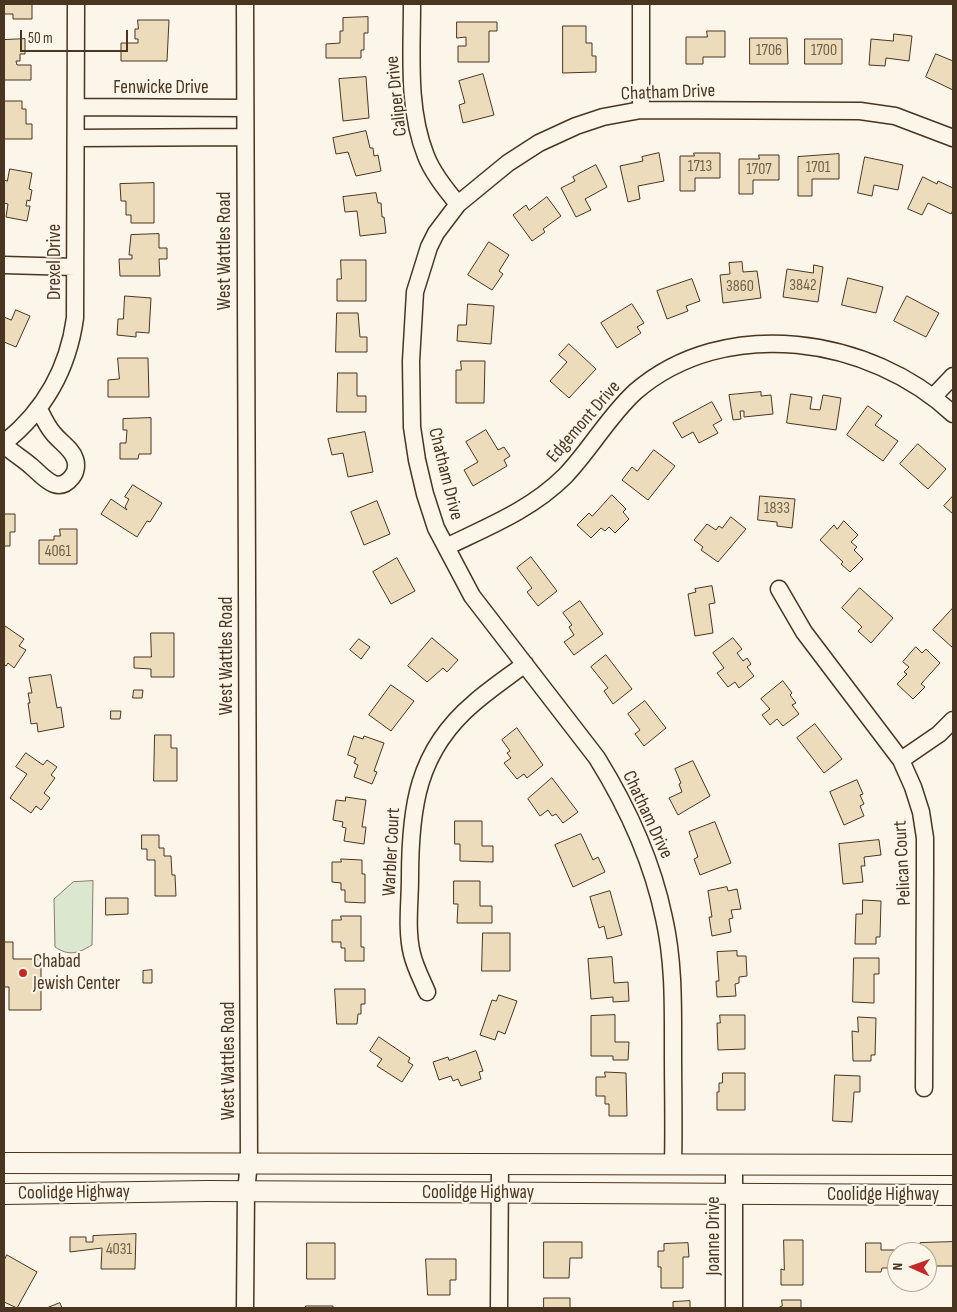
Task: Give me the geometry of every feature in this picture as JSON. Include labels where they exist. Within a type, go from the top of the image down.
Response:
[{"type":"main road","name":"Coolidge Highway","points":[[4,1163],[249,1162],[953,1165]]},
{"type":"main road","name":"Coolidge Highway","points":[[4,1194],[246,1192],[953,1195]]},
{"type":"street","name":"Drexel Drive","points":[[39,409],[51,431],[72,453],[76,460],[75,473],[70,480],[62,484],[54,485],[45,481],[33,467],[4,444],[39,409],[55,384],[72,339],[75,267],[76,4]]},
{"type":"street","name":"West Wattles Road","points":[[245,1308],[246,1192],[249,1162],[246,4]]},
{"type":"street","name":"Caliper Drive","points":[[412,4],[412,80],[418,128],[426,158],[446,190],[458,204]]},
{"type":"street","points":[[641,4],[641,110]]},
{"type":"street","name":"Fenwicke Drive","points":[[76,107],[245,108]]},
{"type":"street","name":"Chatham Drive","points":[[673,1165],[673,988],[665,919],[656,883],[640,838],[612,781],[597,758],[526,664],[472,596],[446,547],[425,494],[412,427],[411,361],[412,313],[422,266],[436,233],[458,204],[508,163],[539,143],[576,126],[603,117],[641,110],[878,112],[924,126],[953,138]]},
{"type":"street","points":[[76,138],[245,137]]},
{"type":"street","points":[[4,265],[75,267]]},
{"type":"street","name":"Edgemont Drive","points":[[446,547],[514,515],[537,500],[565,476],[618,410],[636,392],[664,372],[712,352],[771,344],[804,346],[840,352],[874,362],[902,375],[934,396],[953,414]]},
{"type":"street","points":[[934,396],[953,376]]},
{"type":"street","name":"Pelican Court","points":[[779,589],[804,632],[901,760],[913,787],[921,812],[925,838],[924,1088]]},
{"type":"street","name":"Warbler Court","points":[[427,992],[412,954],[410,932],[410,841],[416,792],[430,758],[454,724],[473,704],[526,664]]},
{"type":"street","points":[[901,760],[939,734],[953,720]]},
{"type":"street","points":[[499,1308],[500,1164]]},
{"type":"street","name":"Joanne Drive","points":[[734,1165],[734,1308]]},
{"type":"green space","points":[[93,881],[92,945],[73,953],[60,950],[55,947],[54,899],[73,882]]},
{"type":"building","points":[[4,4],[32,4],[32,19],[13,19],[13,14],[4,14]]},
{"type":"building","points":[[368,17],[368,33],[364,33],[364,50],[361,50],[361,58],[326,58],[326,44],[340,43],[340,31],[343,31],[343,18]]},
{"type":"building","points":[[138,20],[169,20],[167,61],[121,61],[121,43],[138,43],[138,39],[135,39],[135,29],[138,29]]},
{"type":"building","points":[[457,22],[497,22],[497,31],[489,31],[489,62],[458,62],[458,46],[466,46],[466,37],[457,38]]},
{"type":"building","points":[[563,26],[586,26],[586,43],[592,43],[592,56],[596,56],[596,72],[563,73]]},
{"type":"building","points":[[707,31],[725,31],[725,57],[703,57],[703,64],[686,64],[686,37],[707,37]]},
{"type":"building","points":[[894,34],[912,36],[909,61],[886,58],[885,66],[869,65],[871,39],[893,41]]},
{"type":"building","points":[[750,38],[787,38],[788,64],[750,64]]},
{"type":"building","points":[[25,39],[25,54],[20,54],[20,61],[16,61],[17,65],[31,65],[31,80],[4,80],[4,40]]},
{"type":"building","points":[[805,39],[842,39],[842,64],[805,64]]},
{"type":"building","points":[[936,54],[953,61],[953,90],[926,77]]},
{"type":"building","points":[[483,74],[494,115],[463,123],[459,105],[465,103],[459,81]]},
{"type":"building","points":[[366,77],[369,118],[343,121],[339,79]]},
{"type":"building","points":[[4,101],[22,101],[22,109],[26,109],[26,124],[32,124],[32,139],[4,139]]},
{"type":"building","points":[[366,131],[374,156],[378,155],[381,171],[356,176],[348,152],[336,154],[333,138]]},
{"type":"building","points":[[659,153],[664,181],[638,186],[640,199],[628,202],[620,166],[643,161],[642,157]]},
{"type":"building","points":[[694,153],[720,153],[720,178],[695,178],[695,191],[680,191],[680,156],[694,156]]},
{"type":"building","points":[[839,154],[839,179],[812,179],[812,196],[798,196],[798,157]]},
{"type":"building","points":[[759,155],[779,155],[779,180],[753,180],[753,194],[739,194],[739,159],[759,159]]},
{"type":"building","points":[[865,157],[903,165],[898,190],[874,185],[872,196],[858,193]]},
{"type":"building","points":[[596,165],[607,187],[585,199],[591,210],[576,217],[561,188],[575,181],[573,177]]},
{"type":"building","points":[[10,169],[32,173],[29,189],[32,190],[30,201],[27,200],[26,206],[30,206],[27,221],[6,217],[8,204],[4,203],[4,180],[7,181]]},
{"type":"building","points":[[923,177],[937,184],[938,181],[953,188],[953,210],[951,214],[928,203],[922,215],[908,209]]},
{"type":"building","points":[[154,183],[154,223],[131,223],[131,215],[126,215],[126,201],[121,201],[120,184]]},
{"type":"building","points":[[376,193],[378,203],[381,203],[386,233],[360,236],[357,211],[345,212],[343,197]]},
{"type":"building","points":[[547,197],[561,216],[543,229],[545,232],[532,241],[513,215],[526,205],[529,210]]},
{"type":"building","points":[[159,234],[159,248],[167,248],[167,259],[159,259],[160,276],[120,276],[119,259],[132,259],[132,255],[129,255],[131,235]]},
{"type":"building","points":[[489,242],[509,255],[499,271],[503,274],[492,290],[468,275]]},
{"type":"building","points":[[341,260],[366,260],[366,301],[337,301],[337,279],[341,279]]},
{"type":"building","points":[[742,262],[743,272],[757,271],[761,298],[723,303],[720,275],[730,274],[729,263]]},
{"type":"building","points":[[814,265],[823,267],[818,302],[783,297],[787,269],[813,273]]},
{"type":"building","points":[[848,278],[883,287],[876,313],[842,305]]},
{"type":"building","points":[[692,279],[700,301],[686,306],[688,311],[667,319],[657,291]]},
{"type":"building","points":[[125,296],[151,298],[149,333],[136,332],[136,337],[117,335],[118,319],[123,319]]},
{"type":"building","points":[[907,296],[939,313],[926,337],[894,321]]},
{"type":"building","points":[[468,304],[494,306],[491,344],[457,341],[458,325],[466,325]]},
{"type":"building","points":[[632,304],[644,323],[637,327],[641,333],[617,348],[601,323]]},
{"type":"building","points":[[16,310],[30,316],[16,347],[4,342],[4,317],[11,320]]},
{"type":"building","points":[[337,313],[358,313],[360,337],[367,337],[367,352],[336,352]]},
{"type":"building","points":[[569,344],[596,369],[569,398],[550,381],[567,362],[559,355]]},
{"type":"building","points":[[118,358],[148,358],[149,397],[108,397],[108,380],[119,379]]},
{"type":"building","points":[[461,361],[485,361],[484,403],[456,403],[456,370],[461,370]]},
{"type":"building","points":[[338,373],[357,373],[357,396],[366,396],[366,412],[337,412]]},
{"type":"building","points":[[761,392],[761,396],[771,395],[773,414],[744,417],[744,411],[740,411],[741,419],[733,420],[729,395]]},
{"type":"building","points":[[791,394],[812,397],[810,409],[820,410],[823,395],[841,398],[836,430],[787,423]]},
{"type":"building","points":[[712,402],[722,420],[713,425],[718,433],[699,443],[693,432],[682,438],[673,423]]},
{"type":"building","points":[[868,406],[882,416],[875,425],[898,441],[883,461],[847,435]]},
{"type":"building","points":[[151,418],[151,454],[139,454],[138,459],[120,459],[120,443],[126,443],[127,430],[123,430],[123,419]]},
{"type":"building","points":[[486,430],[498,450],[504,447],[510,456],[504,460],[507,466],[473,486],[464,470],[478,462],[466,442]]},
{"type":"building","points":[[365,432],[373,472],[348,477],[343,453],[332,455],[328,439]]},
{"type":"building","points":[[918,444],[946,469],[928,489],[900,464]]},
{"type":"building","points":[[654,450],[675,466],[648,500],[622,480],[632,467],[637,471]]},
{"type":"building","points":[[133,485],[162,503],[150,522],[147,521],[137,537],[101,514],[111,499],[127,510],[125,507],[129,499],[125,497]]},
{"type":"building","points":[[612,495],[626,509],[623,512],[629,519],[615,533],[609,527],[605,531],[601,528],[591,538],[577,525],[589,513],[592,516]]},
{"type":"building","points":[[760,496],[795,499],[792,528],[777,526],[777,522],[758,520]]},
{"type":"building","points":[[953,496],[953,514],[944,506]]},
{"type":"building","points":[[377,501],[390,534],[364,545],[351,512]]},
{"type":"building","points":[[4,514],[15,514],[15,532],[10,532],[10,546],[4,546]]},
{"type":"building","points":[[731,517],[746,529],[718,562],[701,550],[703,547],[694,540],[707,524],[716,530],[719,526],[722,528]]},
{"type":"building","points":[[844,521],[858,535],[851,542],[857,547],[854,550],[863,559],[850,572],[841,564],[843,562],[820,540],[834,525],[837,529]]},
{"type":"building","points":[[60,529],[77,529],[77,564],[39,564],[39,540],[54,540],[54,536],[60,536]]},
{"type":"building","points":[[531,557],[557,591],[538,606],[527,592],[532,588],[517,568]]},
{"type":"building","points":[[397,558],[415,591],[391,604],[373,572]]},
{"type":"building","points":[[712,586],[715,603],[709,604],[713,633],[695,636],[688,594],[696,592],[695,589]]},
{"type":"building","points":[[860,588],[893,618],[871,643],[858,631],[862,627],[842,608]]},
{"type":"building","points":[[580,601],[603,634],[574,655],[564,642],[574,635],[569,627],[572,625],[563,613]]},
{"type":"building","points":[[953,608],[953,648],[933,630]]},
{"type":"building","points":[[5,626],[24,639],[19,646],[26,650],[14,668],[8,663],[6,666],[4,665]]},
{"type":"building","points":[[151,633],[174,633],[174,677],[151,677],[151,669],[134,668],[134,657],[151,657]]},
{"type":"building","points":[[432,638],[458,660],[447,672],[443,668],[427,682],[408,666]]},
{"type":"building","points":[[733,638],[742,649],[737,653],[743,661],[747,658],[751,664],[747,667],[754,676],[739,688],[735,682],[728,687],[717,673],[724,668],[713,653]]},
{"type":"building","points":[[359,639],[370,647],[361,659],[350,650]]},
{"type":"building","points":[[916,647],[922,653],[926,649],[940,663],[921,684],[925,687],[913,699],[897,684],[907,674],[904,672],[909,667],[903,662]]},
{"type":"building","points":[[606,655],[632,689],[613,704],[604,691],[608,688],[591,667]]},
{"type":"building","points":[[51,675],[57,708],[61,707],[64,727],[38,732],[37,723],[31,724],[28,693],[32,693],[29,678]]},
{"type":"building","points":[[783,681],[792,693],[790,695],[796,703],[792,705],[799,714],[783,726],[777,719],[770,725],[762,715],[770,709],[761,699]]},
{"type":"building","points":[[391,685],[414,701],[391,731],[369,715]]},
{"type":"building","points":[[134,690],[143,690],[142,698],[133,698]]},
{"type":"building","points":[[645,701],[666,728],[644,746],[635,734],[640,730],[628,714]]},
{"type":"building","points":[[111,711],[121,711],[120,719],[111,719]]},
{"type":"building","points":[[815,724],[842,759],[824,773],[797,738]]},
{"type":"building","points":[[517,728],[543,765],[527,778],[524,774],[517,779],[504,763],[511,758],[507,753],[510,751],[502,740]]},
{"type":"building","points":[[155,735],[171,735],[171,748],[177,748],[177,781],[154,781]]},
{"type":"building","points":[[354,736],[363,739],[364,736],[384,743],[374,771],[377,772],[372,784],[354,777],[358,765],[354,763],[356,758],[348,755]]},
{"type":"building","points":[[26,753],[43,765],[47,760],[57,767],[51,775],[55,778],[44,793],[50,798],[41,810],[36,806],[31,813],[10,798],[27,774],[16,767]]},
{"type":"building","points":[[693,761],[710,796],[678,815],[669,798],[682,792],[679,784],[681,783],[675,769]]},
{"type":"building","points":[[552,778],[578,812],[563,823],[556,814],[552,816],[548,810],[540,816],[528,799]]},
{"type":"building","points":[[857,780],[863,794],[860,795],[864,804],[860,806],[864,816],[844,825],[830,792]]},
{"type":"building","points":[[346,797],[366,800],[362,827],[366,827],[364,844],[344,841],[346,828],[342,827],[343,822],[333,820],[336,800],[345,801]]},
{"type":"building","points":[[455,821],[482,821],[482,846],[493,846],[493,862],[460,861],[460,844],[455,844]]},
{"type":"building","points":[[715,822],[731,863],[700,875],[694,859],[698,857],[689,832]]},
{"type":"building","points":[[581,834],[593,860],[598,857],[605,872],[573,887],[555,845]]},
{"type":"building","points":[[142,835],[159,835],[159,848],[164,848],[164,856],[171,856],[172,875],[175,875],[176,896],[155,896],[155,860],[147,860],[147,849],[142,849]]},
{"type":"building","points":[[879,840],[881,855],[864,857],[865,866],[861,866],[863,882],[843,884],[839,844]]},
{"type":"building","points":[[341,859],[362,860],[362,874],[365,874],[365,903],[345,902],[345,890],[341,890],[341,883],[332,882],[332,862],[341,862]]},
{"type":"building","points":[[454,881],[480,881],[480,906],[492,906],[492,923],[457,923],[458,904],[454,904]]},
{"type":"building","points":[[727,887],[728,891],[737,889],[741,909],[731,910],[733,918],[729,919],[731,932],[712,936],[709,917],[712,917],[708,891]]},
{"type":"building","points":[[610,891],[622,935],[607,939],[604,926],[599,928],[590,897]]},
{"type":"building","points":[[106,898],[128,898],[128,914],[106,915]]},
{"type":"building","points":[[863,900],[881,901],[880,937],[876,937],[876,944],[855,944],[856,914],[862,914]]},
{"type":"building","points":[[341,916],[361,916],[361,947],[364,947],[364,961],[345,961],[345,948],[341,948],[341,942],[332,942],[332,920],[341,920]]},
{"type":"building","points":[[483,933],[510,933],[510,971],[482,971]]},
{"type":"building","name":"Chabad Jewish Center","points":[[4,942],[13,942],[13,959],[41,959],[41,1010],[9,1010],[9,987],[4,987]]},
{"type":"building","points":[[737,951],[737,956],[746,956],[747,976],[739,977],[739,983],[735,984],[736,996],[717,997],[716,981],[719,981],[717,952]]},
{"type":"building","points":[[612,957],[614,983],[628,982],[629,1001],[613,1002],[613,997],[591,999],[588,959]]},
{"type":"building","points":[[854,958],[879,958],[879,974],[874,974],[874,1003],[853,1002]]},
{"type":"building","points":[[152,970],[152,983],[143,983],[143,971]]},
{"type":"building","points":[[335,989],[365,989],[365,1004],[361,1004],[361,1014],[358,1014],[357,1024],[337,1024]]},
{"type":"building","points":[[499,995],[517,1001],[505,1034],[498,1031],[495,1040],[480,1035],[492,1000],[496,1001]]},
{"type":"building","points":[[615,1015],[615,1042],[629,1042],[628,1060],[613,1060],[613,1056],[591,1056],[591,1016]]},
{"type":"building","points":[[720,1015],[745,1015],[745,1049],[718,1050],[717,1023],[720,1023]]},
{"type":"building","points":[[858,1017],[876,1018],[875,1055],[871,1055],[871,1061],[853,1061],[852,1031],[858,1032]]},
{"type":"building","points":[[379,1037],[410,1058],[408,1062],[413,1065],[402,1082],[377,1066],[382,1059],[370,1051]]},
{"type":"building","points":[[476,1051],[483,1071],[479,1072],[481,1079],[461,1086],[458,1079],[453,1081],[451,1076],[439,1080],[433,1062],[448,1057],[449,1060]]},
{"type":"building","points":[[605,1072],[626,1073],[627,1116],[609,1116],[609,1104],[605,1104],[605,1096],[596,1096],[596,1077],[605,1077]]},
{"type":"building","points":[[723,1073],[745,1073],[745,1110],[717,1110],[717,1092],[719,1092],[719,1083],[722,1083]]},
{"type":"building","points":[[835,1075],[860,1076],[860,1092],[854,1092],[852,1122],[833,1121]]},
{"type":"building","points":[[136,1234],[135,1269],[101,1269],[102,1248],[70,1252],[70,1237],[86,1237],[86,1242],[93,1242],[93,1236]]},
{"type":"building","points":[[784,1240],[803,1240],[803,1285],[781,1285],[781,1269],[784,1270]]},
{"type":"building","points":[[544,1242],[582,1242],[582,1258],[570,1258],[569,1278],[544,1278]]},
{"type":"building","points":[[937,1242],[953,1242],[953,1266],[937,1266]]},
{"type":"building","points":[[307,1243],[335,1243],[335,1279],[307,1279]]},
{"type":"building","points":[[688,1243],[689,1257],[683,1257],[683,1288],[661,1288],[661,1267],[658,1267],[658,1251],[664,1251],[664,1244]]},
{"type":"building","points":[[866,1243],[881,1243],[881,1250],[887,1250],[887,1268],[882,1268],[881,1272],[866,1272]]},
{"type":"building","points":[[7,1255],[37,1272],[17,1308],[4,1302],[4,1261]]},
{"type":"building","points":[[426,1259],[456,1259],[456,1280],[450,1280],[450,1295],[428,1295]]},
{"type":"building","points":[[544,1298],[570,1298],[570,1308],[544,1308]]},
{"type":"building","points":[[782,1300],[801,1300],[801,1308],[778,1308],[782,1306]]},
{"type":"building","points":[[690,1301],[690,1308],[673,1308],[673,1302]]},
{"type":"building","points":[[60,1303],[62,1308],[47,1308]]},
{"type":"building","points":[[306,1306],[333,1306],[333,1308],[306,1308]]},
{"type":"place","name":"Chabad Jewish Center","points":[[23,973]]}]
